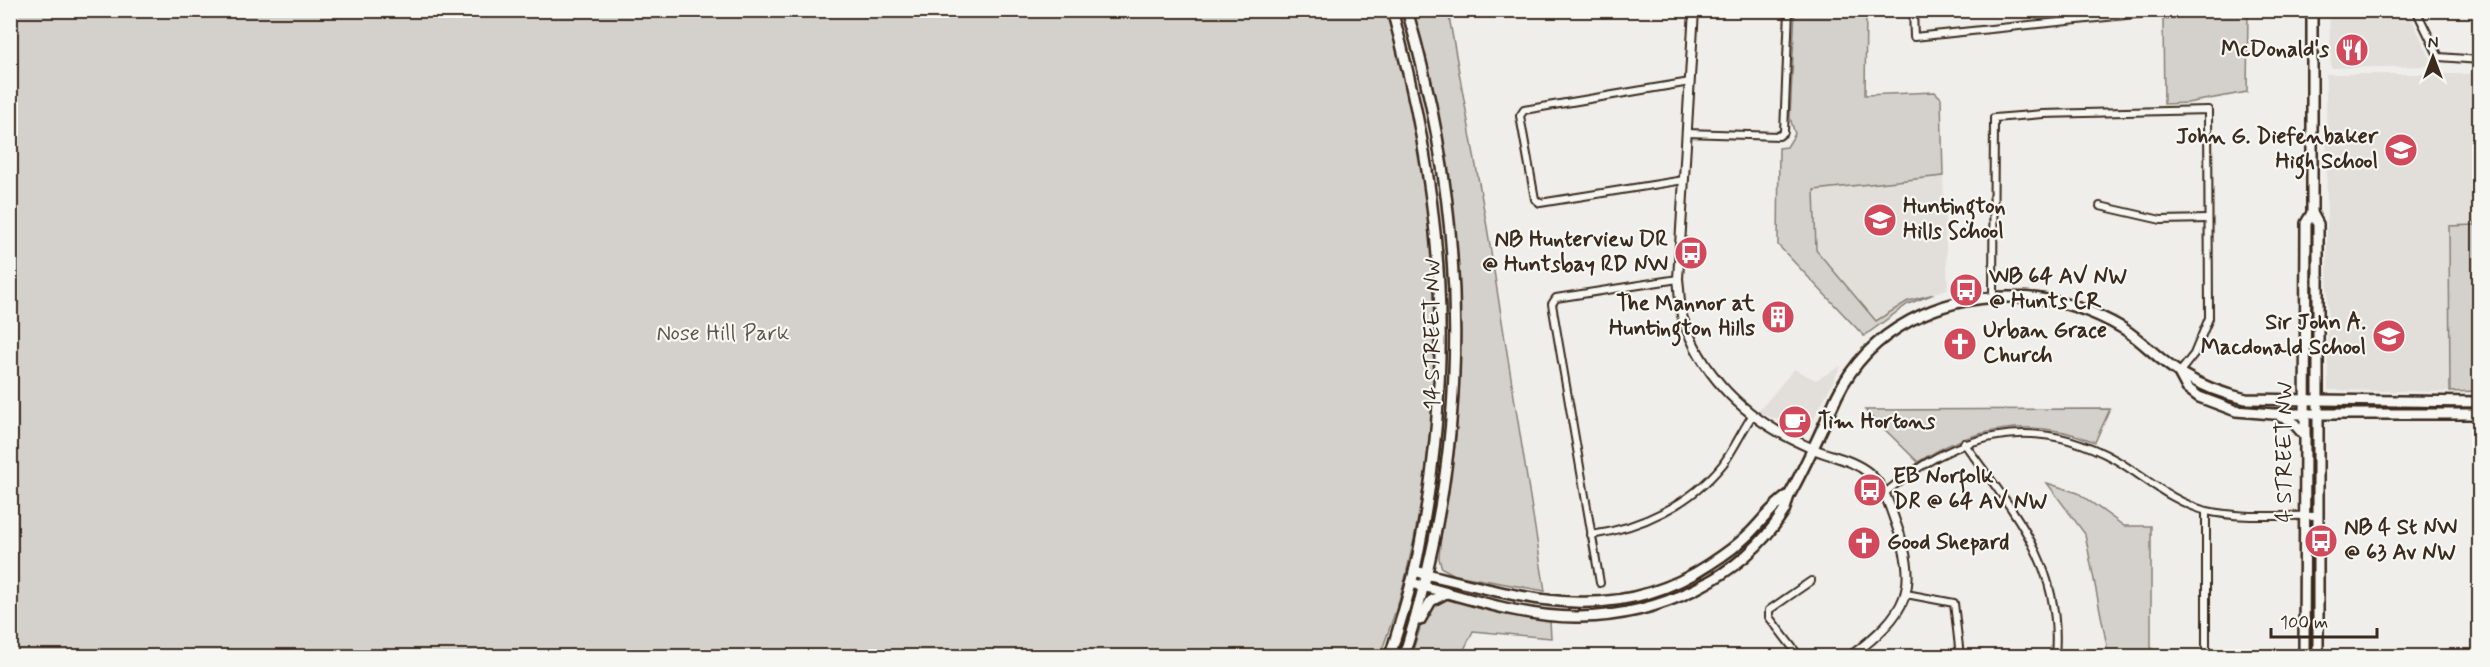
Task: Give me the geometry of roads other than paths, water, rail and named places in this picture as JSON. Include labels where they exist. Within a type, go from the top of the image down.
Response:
[{"type":"main road","name":"14 STREET NW","points":[[1390,657],[1414,571],[1438,422],[1442,330],[1439,260],[1427,159],[1415,96],[1392,10]]},
{"type":"main road","name":"14 STREET NW","points":[[1405,656],[1433,554],[1447,475],[1452,424],[1456,325],[1453,262],[1442,157],[1407,10]]},
{"type":"main road","name":"4 STREET NW","points":[[2312,10],[2312,213],[2318,224],[2318,657]]},
{"type":"main road","name":"4 STREET NW","points":[[2304,657],[2306,223],[2312,213]]},
{"type":"main road","points":[[1411,583],[1508,608],[1560,617],[1605,615],[1657,605],[1705,583],[1744,556],[1772,528],[1786,508],[1789,495],[1814,450],[1838,394],[1849,377],[1885,337],[1912,319],[1940,307],[1966,300],[1993,297],[2042,299],[2079,308],[2124,330],[2179,373],[2234,396],[2255,400],[2318,402],[2480,402]]},
{"type":"main road","points":[[2179,373],[2187,388],[2212,403],[2236,411],[2273,414],[2480,414]]},
{"type":"main road","points":[[2273,414],[2290,420],[2305,436]]},
{"type":"main road","points":[[1414,571],[1530,599],[1571,604],[1617,600],[1643,594],[1686,578],[1709,565],[1748,534],[1777,502],[1789,495]]},
{"type":"main road","points":[[1433,554],[1437,568],[1441,572],[1468,584]]},
{"type":"main road","points":[[1405,656],[1410,650],[1423,612],[1431,601],[1446,593]]},
{"type":"street","points":[[1510,13],[1528,10]]},
{"type":"street","points":[[1694,10],[1678,279],[1683,318],[1708,370],[1724,391],[1752,416],[1814,450],[1856,464],[1871,475],[1885,493],[1901,535],[1910,573],[1906,594],[1884,632],[1851,657]]},
{"type":"street","points":[[1686,133],[1779,136],[1784,132],[1789,10]]},
{"type":"street","points":[[1913,10],[1914,37],[2174,10]]},
{"type":"street","points":[[2416,10],[2439,57],[2480,60]]},
{"type":"street","points":[[1684,180],[1540,203],[1534,199],[1520,116],[1524,110],[1690,82]]},
{"type":"street","points":[[1993,297],[1994,118],[2208,110],[2207,327],[2194,354],[2179,373]]},
{"type":"street","points":[[2100,206],[2161,220],[2208,219]]},
{"type":"street","points":[[1599,583],[1552,304],[1556,298],[1678,279]]},
{"type":"street","points":[[1591,535],[1611,532],[1667,511],[1698,489],[1723,464],[1752,416]]},
{"type":"street","points":[[1885,493],[1947,451],[1964,443],[1999,435],[2023,433],[2066,439],[2117,461],[2154,488],[2206,511],[2241,515],[2317,516]]},
{"type":"street","points":[[1964,443],[2030,536],[2045,573],[2055,613],[2055,657]]},
{"type":"street","points":[[2206,511],[2206,657]]},
{"type":"street","points":[[1799,657],[1769,617],[1769,610],[1811,581]]},
{"type":"street","points":[[1906,594],[1954,603],[1960,657]]},
{"type":"place","name":"McDonald's","points":[[2352,50]]},
{"type":"place","name":"John G. Diefenbaker High School","points":[[2401,150]]},
{"type":"place","name":"Huntington Hills School","points":[[1880,220]]},
{"type":"place","name":"NB Hunterview DR @ Huntsbay RD NW","points":[[1691,253]]},
{"type":"place","name":"WB 64 AV NW @ Hunts CR","points":[[1966,290]]},
{"type":"place","name":"The Mannor at Huntington Hills","points":[[1778,317]]},
{"type":"place","name":"Sir John A. Macdonald School","points":[[2389,336]]},
{"type":"place","name":"Urban Grace Church","points":[[1960,344]]},
{"type":"place","name":"Tim Hortons","points":[[1795,422]]},
{"type":"place","name":"EB Norfolk DR @ 64 AV NW","points":[[1870,490]]},
{"type":"place","name":"NB 4 St NW @ 63 Av NW","points":[[2321,541]]},
{"type":"place","name":"Good Shepard","points":[[1864,543]]},
{"type":"park label","name":"Nose Hill Park","points":[[723,334]]}]
